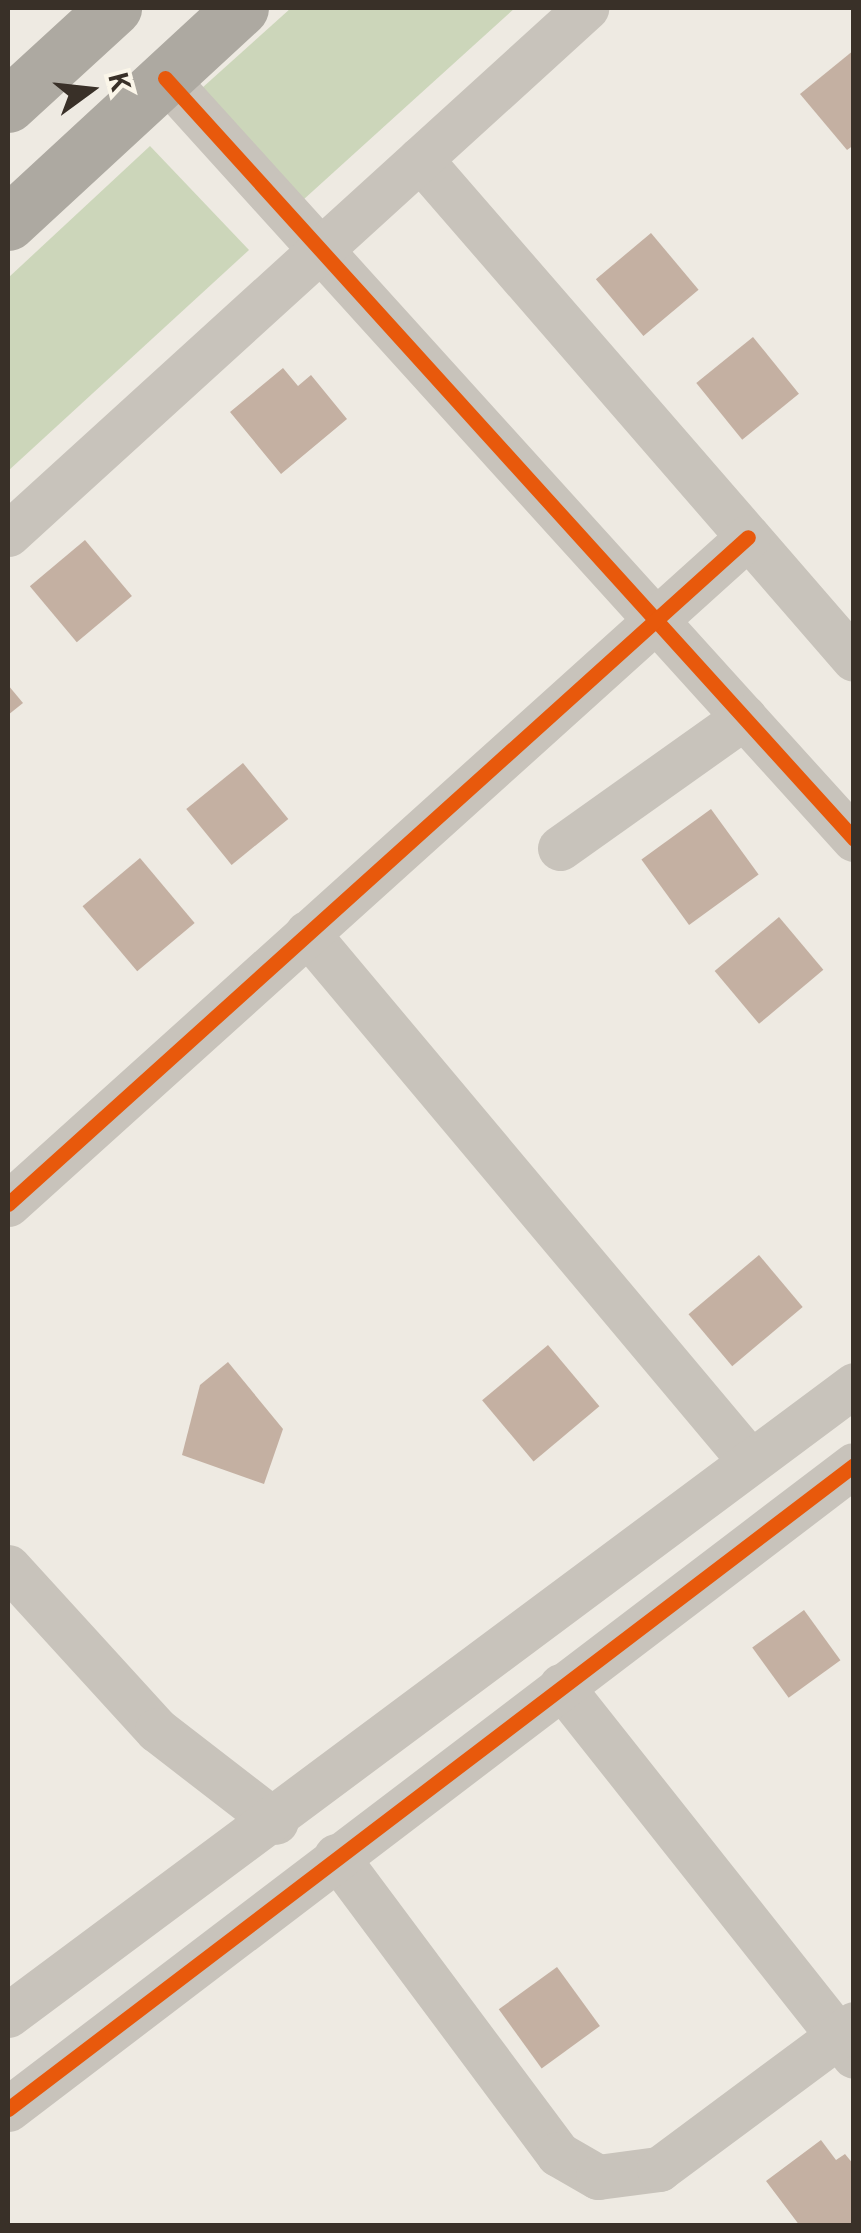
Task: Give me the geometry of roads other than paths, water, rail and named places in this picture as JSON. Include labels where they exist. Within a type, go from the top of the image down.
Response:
[{"type":"highway","points":[[8,104],[114,8]]},
{"type":"highway","points":[[8,223],[241,8]]},
{"type":"street","points":[[8,534],[586,8]]},
{"type":"street","points":[[165,78],[323,247],[854,839]]},
{"type":"street","points":[[420,159],[854,659]]},
{"type":"street","points":[[8,1204],[748,537]]},
{"type":"street","points":[[560,848],[744,716]]},
{"type":"street","points":[[308,933],[750,1461]]},
{"type":"street","points":[[8,2015],[276,1822],[854,1385]]},
{"type":"street","points":[[8,2109],[854,1465]]},
{"type":"street","points":[[8,1568],[147,1721],[276,1822]]},
{"type":"street","points":[[336,1856],[558,2154],[598,2177],[660,2168],[848,2039],[561,1686]]}]
